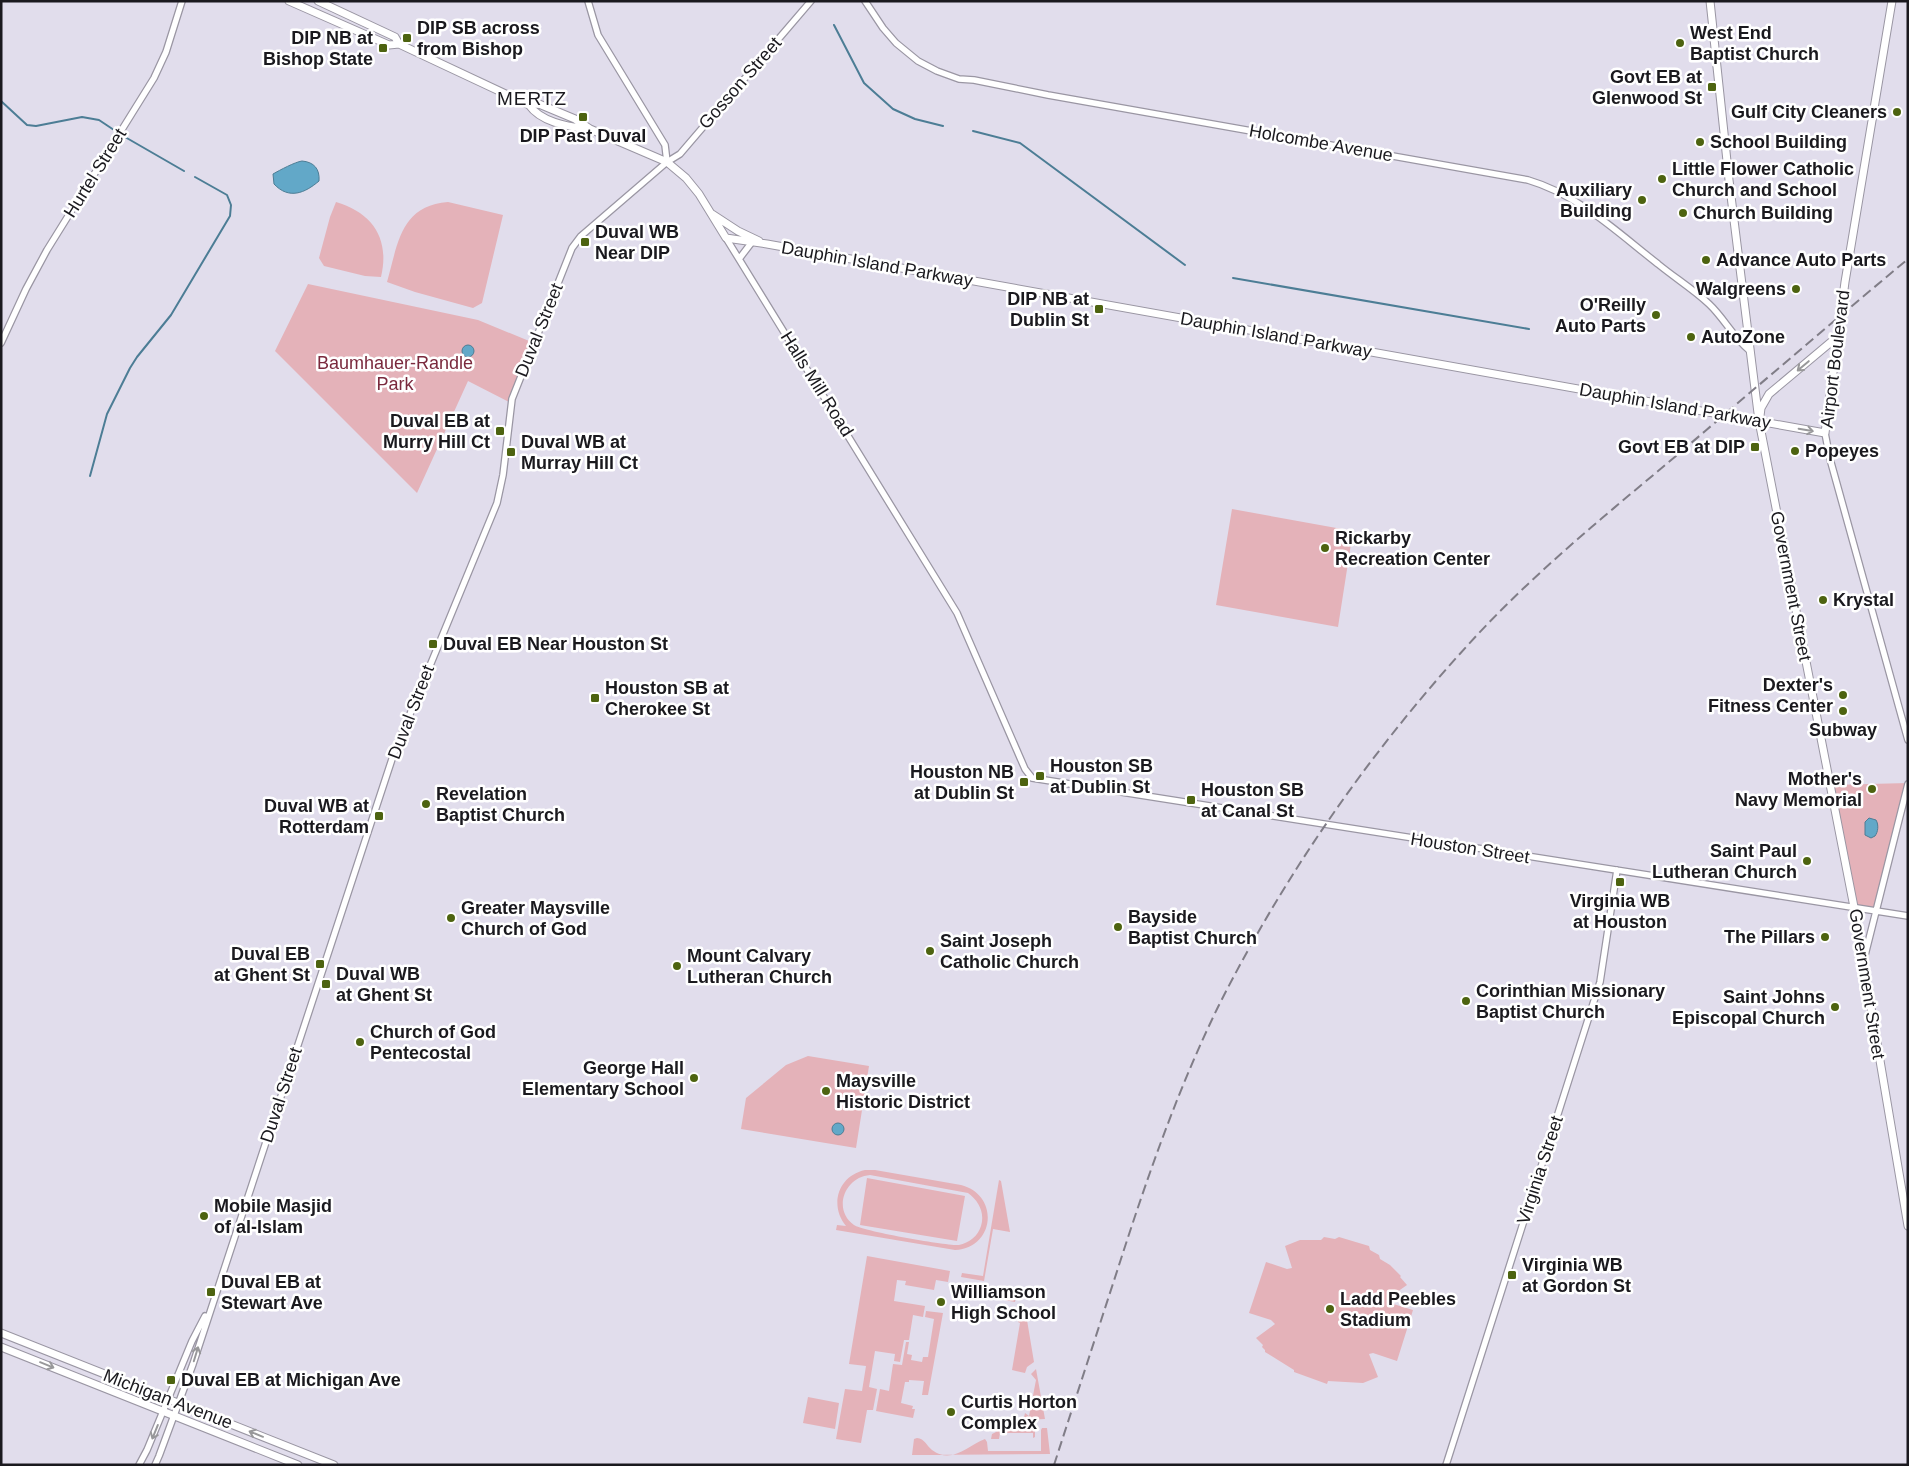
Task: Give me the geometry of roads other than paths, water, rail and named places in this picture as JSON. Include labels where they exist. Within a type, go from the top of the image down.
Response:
[{"type":"main road","points":[[289,1],[389,45],[398,44],[529,105],[534,113],[544,118],[573,127],[590,129],[667,162]]},
{"type":"main road","points":[[318,1],[395,37],[398,44]]},
{"type":"main road","name":"Government Street","points":[[1710,1],[1719,98],[1759,421],[1854,907],[1908,1226]]},
{"type":"main road","name":"Airport Boulevard","points":[[1825,433],[1837,337],[1892,1]]},
{"type":"main road","name":"Halls Mill Road","points":[[667,162],[686,178],[726,238]]},
{"type":"main road","points":[[711,213],[738,231],[767,244]]},
{"type":"main road","name":"Dauphin Island Parkway","points":[[726,238],[1825,433]]},
{"type":"main road","points":[[1759,421],[1761,408],[1770,394],[1837,337]]},
{"type":"main road","points":[[1755,388],[1763,394],[1770,394]]},
{"type":"main road","name":"Michigan Avenue","points":[[1,1333],[334,1465]]},
{"type":"main road","name":"Michigan Avenue","points":[[1,1347],[298,1465]]},
{"type":"main road","points":[[268,1453],[275,1441]]},
{"type":"street","name":"Hurtel Street","points":[[1,343],[26,289],[47,250],[154,78],[166,52],[182,1]]},
{"type":"street","points":[[588,1],[598,35],[665,145],[667,162]]},
{"type":"street","name":"Gosson Street","points":[[667,162],[681,153],[811,1]]},
{"type":"street","name":"Holcombe Avenue","points":[[865,1],[883,28],[907,52],[937,71],[959,79],[974,80],[1048,95],[1528,180],[1545,185],[1583,205],[1687,286],[1725,320],[1741,343],[1749,350]]},
{"type":"street","name":"Duval Street","points":[[155,1465],[179,1403],[394,753],[497,503],[503,475],[512,399],[555,289],[572,248],[581,236],[667,162]]},
{"type":"street","name":"Halls Mill Road","points":[[726,238],[957,612],[1025,769],[1032,778]]},
{"type":"street","points":[[739,259],[752,242]]},
{"type":"street","name":"Airport Boulevard","points":[[1825,433],[1830,459],[1908,740]]},
{"type":"street","name":"Houston Street","points":[[1032,778],[1908,916]]},
{"type":"street","points":[[1863,961],[1908,784]]},
{"type":"street","name":"Virginia Street","points":[[1446,1465],[1600,982],[1617,870]]},
{"type":"street","name":"Duval Street","points":[[139,1465],[192,1341],[212,1301]]},
{"type":"water","points":[[302,161],[310,163],[315,167],[319,181],[308,189],[297,193],[285,192],[274,184],[273,174]]},
{"type":"water","points":[[470,345],[473,346],[473,356],[466,357],[463,356],[462,349],[463,346]]},
{"type":"water","points":[[1869,818],[1876,820],[1878,826],[1875,836],[1871,838],[1865,835],[1865,822]]},
{"type":"water","points":[[840,1123],[843,1124],[843,1134],[836,1135],[833,1134],[832,1127],[833,1124]]},
{"type":"waterway","points":[[834,25],[864,83],[893,109],[915,119],[943,126]]},
{"type":"waterway","points":[[1,101],[27,125],[36,126],[82,117],[99,120],[114,130]]},
{"type":"waterway","points":[[973,131],[1020,143],[1185,265]]},
{"type":"waterway","points":[[125,137],[184,171]]},
{"type":"waterway","points":[[90,476],[107,414],[130,368],[171,315],[230,216],[231,205],[227,195],[195,177]]},
{"type":"waterway","points":[[1233,278],[1529,329]]},
{"type":"railway","points":[[1054,1465],[1164,1133],[1203,1038],[1245,956],[1273,907],[1335,811],[1403,720],[1501,610],[1600,520],[1908,259]]},
{"type":"place","name":"DIP SB across from Bishop","points":[[407,38]]},
{"type":"place","name":"West End Baptist Church","points":[[1680,43]]},
{"type":"place","name":"DIP NB at Bishop State","points":[[383,48]]},
{"type":"place","name":"Govt EB at Glenwood St","points":[[1712,87]]},
{"type":"place","name":"Gulf City Cleaners","points":[[1897,112]]},
{"type":"place","name":"DIP Past Duval","points":[[583,117]]},
{"type":"place","name":"School Building","points":[[1700,142]]},
{"type":"place","name":"Little Flower Catholic Church and School","points":[[1662,179]]},
{"type":"place","name":"Auxiliary Building","points":[[1642,200]]},
{"type":"place","name":"Church Building","points":[[1683,213]]},
{"type":"place","name":"Duval WB Near DIP","points":[[585,242]]},
{"type":"place","name":"Advance Auto Parts","points":[[1706,260]]},
{"type":"place","name":"Walgreens","points":[[1796,289]]},
{"type":"place","name":"DIP NB at Dublin St","points":[[1099,309]]},
{"type":"place","name":"O'Reilly Auto Parts","points":[[1656,315]]},
{"type":"place","name":"AutoZone","points":[[1691,337]]},
{"type":"place","name":"Duval EB at Murry Hill Ct","points":[[500,431]]},
{"type":"place","name":"Govt EB at DIP","points":[[1755,447]]},
{"type":"place","name":"Popeyes","points":[[1795,451]]},
{"type":"place","name":"Duval WB at Murray Hill Ct","points":[[511,452]]},
{"type":"place","name":"Rickarby Recreation Center","points":[[1325,548]]},
{"type":"place","name":"Krystal","points":[[1823,600]]},
{"type":"place","name":"Duval EB Near Houston St","points":[[433,644]]},
{"type":"place","name":"Dexter's Fitness Center","points":[[1843,695]]},
{"type":"place","name":"Houston SB at Cherokee St","points":[[595,698]]},
{"type":"place","name":"Subway","points":[[1843,711]]},
{"type":"place","name":"Houston SB at Dublin St","points":[[1040,776]]},
{"type":"place","name":"Houston NB at Dublin St","points":[[1024,782]]},
{"type":"place","name":"Mother's Navy Memorial","points":[[1872,789]]},
{"type":"place","name":"Houston SB at Canal St","points":[[1191,800]]},
{"type":"place","name":"Revelation Baptist Church","points":[[426,804]]},
{"type":"place","name":"Duval WB at Rotterdam","points":[[379,816]]},
{"type":"place","name":"Saint Paul Lutheran Church","points":[[1807,861]]},
{"type":"place","name":"Virginia WB at Houston","points":[[1620,882]]},
{"type":"place","name":"Greater Maysville Church of God","points":[[451,918]]},
{"type":"place","name":"Bayside Baptist Church","points":[[1118,927]]},
{"type":"place","name":"The Pillars","points":[[1825,937]]},
{"type":"place","name":"Saint Joseph Catholic Church","points":[[930,951]]},
{"type":"place","name":"Duval EB at Ghent St","points":[[320,964]]},
{"type":"place","name":"Mount Calvary Lutheran Church","points":[[677,966]]},
{"type":"place","name":"Duval WB at Ghent St","points":[[326,984]]},
{"type":"place","name":"Corinthian Missionary Baptist Church","points":[[1466,1001]]},
{"type":"place","name":"Saint Johns Episcopal Church","points":[[1835,1007]]},
{"type":"place","name":"Church of God Pentecostal","points":[[360,1042]]},
{"type":"place","name":"George Hall Elementary School","points":[[694,1078]]},
{"type":"place","name":"Maysville Historic District","points":[[826,1091]]},
{"type":"place","name":"Mobile Masjid of al-Islam","points":[[204,1216]]},
{"type":"place","name":"Virginia WB at Gordon St","points":[[1512,1275]]},
{"type":"place","name":"Duval EB at Stewart Ave","points":[[211,1292]]},
{"type":"place","name":"Williamson High School","points":[[941,1302]]},
{"type":"place","name":"Ladd Peebles Stadium","points":[[1330,1309]]},
{"type":"place","name":"Duval EB at Michigan Ave","points":[[171,1380]]},
{"type":"place","name":"Curtis Horton Complex","points":[[951,1412]]},
{"type":"district","name":"MERTZ","points":[[532,98]]},
{"type":"park label","name":"Baumhauer-Randle Park","points":[[395,373]]}]
